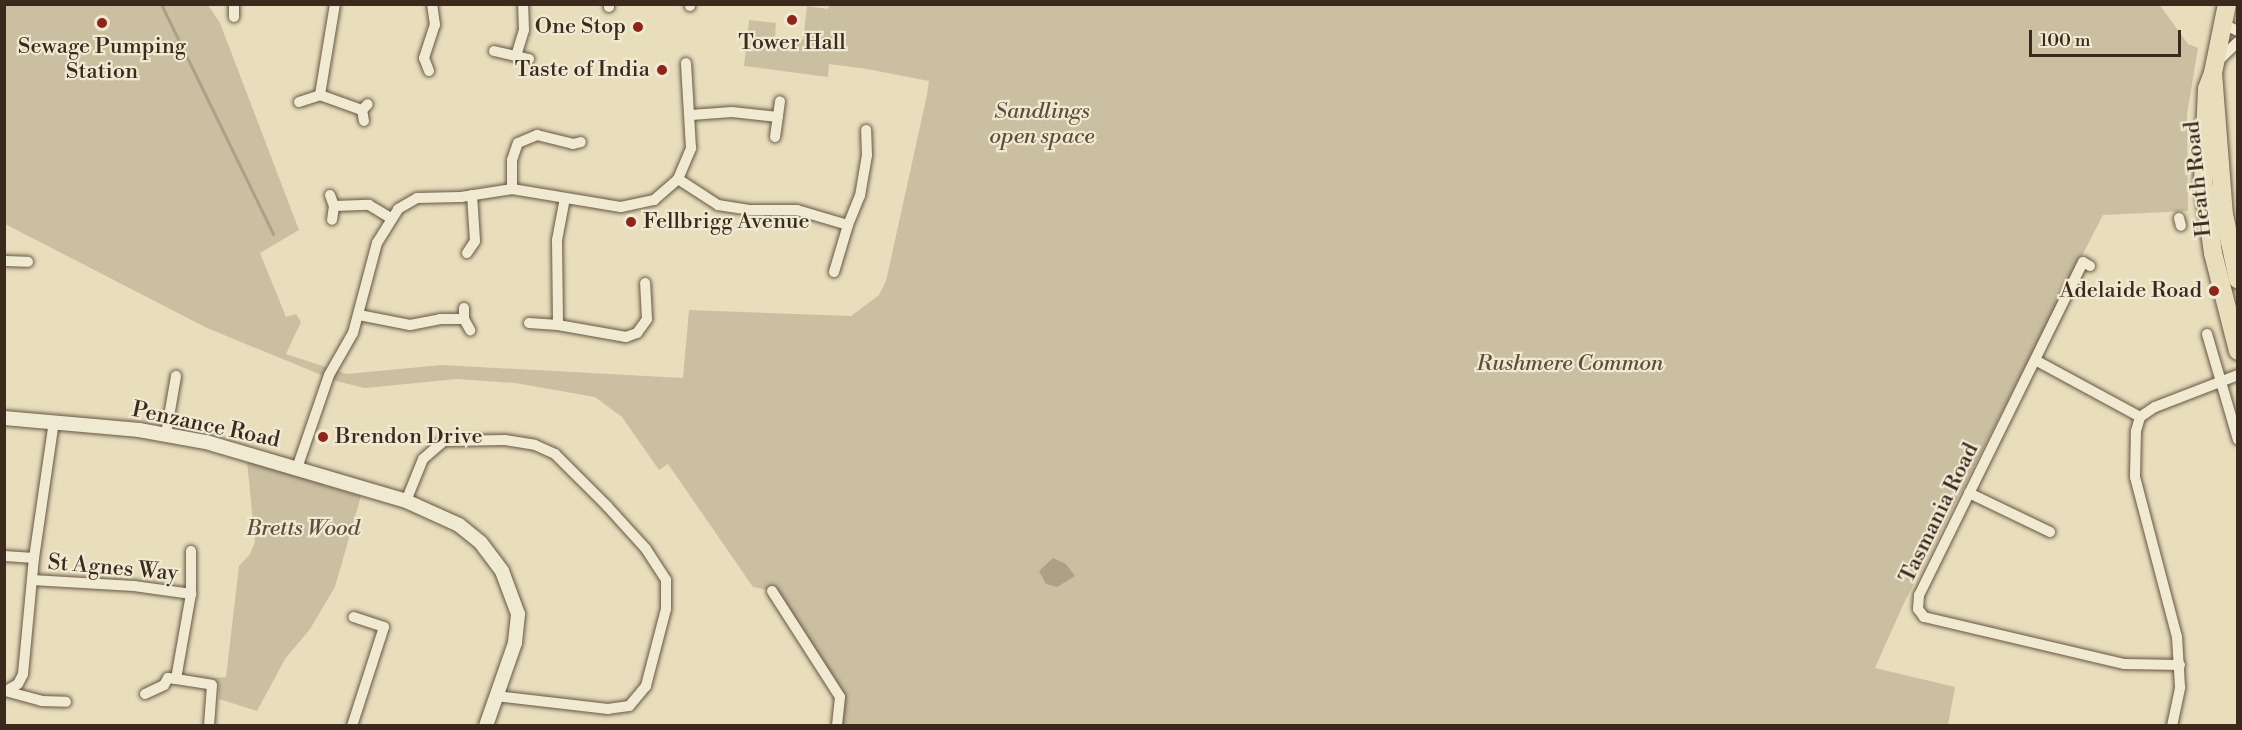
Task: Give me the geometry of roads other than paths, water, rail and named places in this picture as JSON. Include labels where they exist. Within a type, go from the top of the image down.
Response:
[{"type":"main road","name":"Heath Road","points":[[2227,4],[2230,28],[2207,89],[2203,180],[2213,253],[2238,351]]},
{"type":"main road","name":"Heath Road","points":[[2214,69],[2224,215],[2238,279]]},
{"type":"street","points":[[234,4],[234,17]]},
{"type":"street","points":[[320,95],[336,4]]},
{"type":"street","points":[[429,71],[420,58],[435,25],[432,4]]},
{"type":"street","points":[[516,56],[524,30],[522,4]]},
{"type":"street","points":[[2214,69],[2238,42]]},
{"type":"street","points":[[494,51],[529,60]]},
{"type":"street","points":[[297,468],[329,375],[353,333],[377,243],[391,218],[417,198],[472,195],[512,189],[635,206],[654,200],[678,179],[691,148],[691,115],[686,63]]},
{"type":"street","points":[[299,102],[320,95],[365,107],[364,121]]},
{"type":"street","points":[[775,137],[780,101]]},
{"type":"street","points":[[691,115],[732,112],[778,117]]},
{"type":"street","points":[[834,272],[844,258],[848,225],[860,196],[867,155],[866,130]]},
{"type":"street","points":[[512,189],[512,160],[518,142],[537,135],[566,148],[581,142]]},
{"type":"street","points":[[678,179],[718,205],[751,210],[797,210],[848,225]]},
{"type":"street","points":[[467,253],[475,242],[472,195]]},
{"type":"street","points":[[558,325],[557,240],[565,198]]},
{"type":"street","points":[[332,220],[332,200],[369,205],[391,218]]},
{"type":"street","points":[[4,261],[28,262]]},
{"type":"street","name":"Tasmania Road","points":[[2090,266],[2083,262],[2037,361],[1919,595],[1918,609],[1924,617],[2125,664],[2181,665]]},
{"type":"street","points":[[528,323],[558,325],[626,337],[637,333],[646,319],[646,280]]},
{"type":"street","points":[[359,315],[410,325],[464,314],[470,330]]},
{"type":"street","points":[[2207,334],[2218,381],[2238,440]]},
{"type":"street","points":[[2037,361],[2090,387],[2140,417]]},
{"type":"street","points":[[2140,417],[2183,393],[2238,375]]},
{"type":"street","points":[[166,434],[176,376]]},
{"type":"street","name":"Penzance Road","points":[[4,417],[166,434],[297,468],[406,501],[446,518],[474,536],[507,580],[518,614],[517,632],[486,726]]},
{"type":"street","points":[[2140,417],[2134,450],[2135,477],[2177,637],[2181,665],[2172,726]]},
{"type":"street","points":[[54,422],[34,558],[23,674],[7,692],[42,701],[66,702]]},
{"type":"street","points":[[406,501],[423,459],[444,441],[505,440],[536,445],[555,454],[600,498],[646,549],[666,580],[666,609],[646,686],[629,706],[608,709],[496,696]]},
{"type":"street","points":[[1969,493],[2050,532]]},
{"type":"street","name":"St Agnes Way","points":[[176,679],[190,594],[191,551]]},
{"type":"street","points":[[4,556],[34,558]]},
{"type":"street","name":"St Agnes Way","points":[[32,580],[134,586],[190,594]]},
{"type":"street","points":[[772,591],[840,697],[837,726]]},
{"type":"street","points":[[352,726],[384,627],[354,617]]},
{"type":"street","points":[[144,694],[164,685],[168,678],[212,685],[209,726]]},
{"type":"waterway","points":[[161,4],[273,234]]},
{"type":"place","name":"Tower Hall","points":[[792,20]]},
{"type":"place","name":"Sewage Pumping Station","points":[[102,23]]},
{"type":"place","name":"One Stop","points":[[638,27]]},
{"type":"place","name":"Taste of India","points":[[662,70]]},
{"type":"place","name":"Fellbrigg Avenue","points":[[631,222]]},
{"type":"place","name":"Adelaide Road","points":[[2214,291]]},
{"type":"place","name":"Brendon Drive","points":[[323,437]]},
{"type":"park label","name":"Sandlings open space","points":[[1042,124]]},
{"type":"park label","name":"Rushmere Common","points":[[1570,364]]},
{"type":"park label","name":"Bretts Wood","points":[[303,529]]}]
